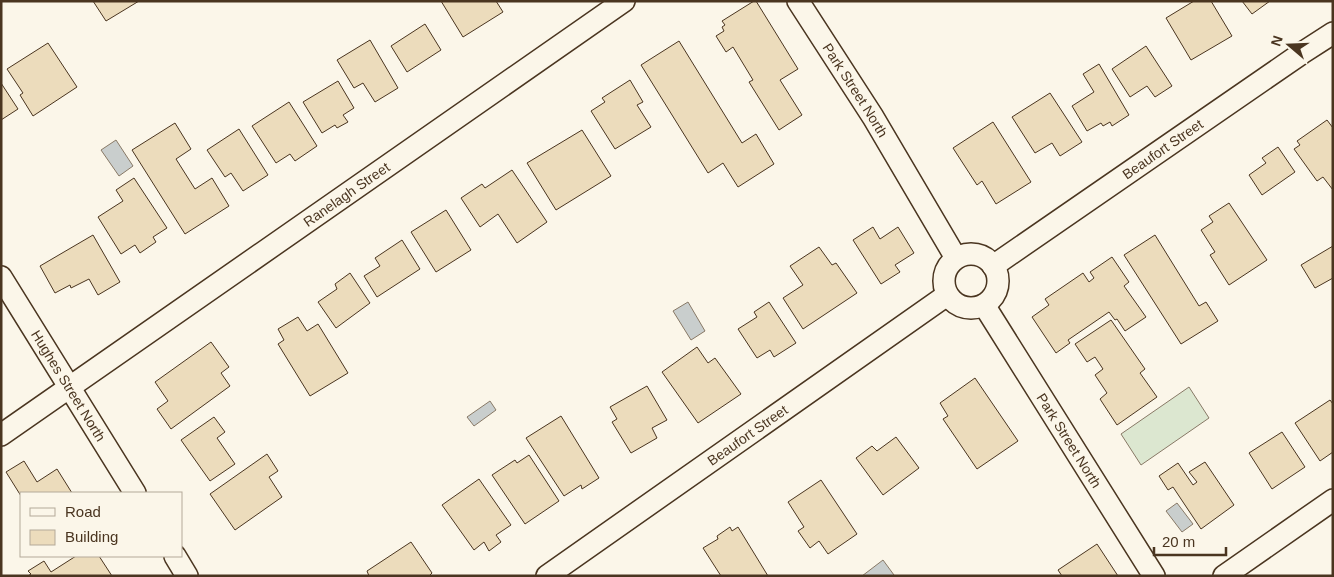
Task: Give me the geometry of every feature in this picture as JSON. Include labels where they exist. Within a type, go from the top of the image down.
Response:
[{"type":"street","name":"Ranelagh Street","points":[[1,435],[624,1]]},
{"type":"street","name":"Park Street North","points":[[798,1],[873,117],[956,258]]},
{"type":"street","name":"Beaufort Street","points":[[993,266],[1333,33]]},
{"type":"street","points":[[965,255],[977,255],[986,258],[993,266],[998,277],[997,290],[992,299],[984,305],[975,308],[964,308],[956,304],[947,295],[944,280],[948,266],[956,258],[965,255]]},
{"type":"street","name":"Hughes Street North","points":[[1,277],[134,492]]},
{"type":"street","name":"Beaufort Street","points":[[547,576],[947,295]]},
{"type":"street","name":"Park Street North","points":[[984,305],[1154,576]]},
{"type":"street","points":[[1224,576],[1333,500]]},
{"type":"street","points":[[175,557],[187,576]]},
{"type":"green space","points":[[1189,387],[1209,418],[1141,465],[1121,434]]},
{"type":"shaded area","points":[[116,140],[133,166],[119,176],[101,150]]},
{"type":"shaded area","points":[[688,302],[705,331],[691,340],[673,311]]},
{"type":"shaded area","points":[[490,401],[496,410],[474,426],[467,417]]},
{"type":"shaded area","points":[[1177,503],[1193,524],[1182,532],[1166,511]]},
{"type":"shaded area","points":[[883,560],[894,575],[862,576]]},
{"type":"building","points":[[93,1],[139,1],[106,21]]},
{"type":"building","points":[[441,1],[496,1],[503,12],[463,37]]},
{"type":"building","points":[[756,1],[798,69],[780,80],[802,115],[779,130],[749,82],[753,80],[733,47],[726,52],[716,36],[724,31],[722,27],[725,25],[722,21]]},
{"type":"building","points":[[1194,1],[1211,1],[1232,36],[1191,60],[1166,18]]},
{"type":"building","points":[[1242,1],[1270,1],[1252,14]]},
{"type":"building","points":[[425,24],[441,50],[407,72],[391,46]]},
{"type":"building","points":[[370,40],[398,88],[375,102],[363,83],[354,88],[337,60]]},
{"type":"building","points":[[679,41],[742,143],[756,134],[774,164],[738,187],[723,163],[708,173],[641,65]]},
{"type":"building","points":[[48,43],[77,87],[33,116],[20,95],[23,93],[7,69]]},
{"type":"building","points":[[1146,46],[1172,86],[1155,97],[1147,86],[1130,97],[1112,69]]},
{"type":"building","points":[[1099,64],[1129,115],[1112,126],[1110,122],[1103,126],[1101,123],[1087,131],[1072,106],[1094,92],[1083,74]]},
{"type":"building","points":[[630,80],[643,102],[637,105],[651,127],[615,149],[591,111],[605,102],[602,98]]},
{"type":"building","points":[[338,81],[354,108],[343,115],[348,122],[337,128],[335,125],[322,133],[303,102]]},
{"type":"building","points":[[1,83],[18,109],[1,120]]},
{"type":"building","points":[[1050,93],[1082,142],[1060,156],[1052,143],[1035,153],[1012,117]]},
{"type":"building","points":[[289,102],[317,146],[295,161],[290,154],[276,163],[252,126]]},
{"type":"building","points":[[1327,120],[1333,128],[1333,190],[1323,177],[1317,181],[1294,149],[1300,145],[1297,141]]},
{"type":"building","points":[[993,122],[1031,182],[996,204],[982,181],[977,185],[953,148]]},
{"type":"building","points":[[175,123],[191,149],[176,159],[195,189],[212,178],[229,206],[185,234],[132,150]]},
{"type":"building","points":[[239,129],[268,175],[243,191],[231,173],[225,177],[207,150]]},
{"type":"building","points":[[582,130],[611,176],[556,210],[527,163]]},
{"type":"building","points":[[1278,147],[1295,172],[1262,195],[1249,175],[1266,163],[1262,158]]},
{"type":"building","points":[[512,170],[547,222],[517,243],[498,214],[480,227],[461,198],[482,184],[485,188]]},
{"type":"building","points":[[134,178],[167,228],[153,237],[156,242],[140,253],[135,245],[121,254],[98,217],[123,201],[116,190]]},
{"type":"building","points":[[1229,203],[1267,260],[1229,285],[1210,255],[1215,252],[1201,230],[1213,222],[1209,216]]},
{"type":"building","points":[[446,210],[471,250],[436,272],[411,232]]},
{"type":"building","points":[[873,227],[880,239],[898,227],[914,253],[895,265],[900,272],[881,284],[853,240]]},
{"type":"building","points":[[93,235],[120,282],[98,295],[89,279],[71,288],[70,285],[55,293],[40,266]]},
{"type":"building","points":[[1155,235],[1199,306],[1206,302],[1218,321],[1181,344],[1124,255]]},
{"type":"building","points":[[402,240],[420,269],[377,297],[364,276],[380,266],[375,258]]},
{"type":"building","points":[[1333,246],[1333,278],[1315,288],[1301,265]]},
{"type":"building","points":[[819,247],[832,265],[836,263],[857,293],[803,329],[783,298],[803,285],[790,266]]},
{"type":"building","points":[[1112,257],[1129,282],[1124,286],[1146,317],[1125,331],[1117,319],[1115,320],[1109,312],[1068,340],[1070,343],[1056,353],[1032,317],[1049,305],[1045,299],[1083,273],[1089,282],[1094,278],[1090,272]]},
{"type":"building","points":[[350,273],[370,303],[336,328],[318,302],[337,289],[335,284]]},
{"type":"building","points":[[769,302],[796,343],[774,357],[770,350],[757,358],[738,329],[757,317],[754,312]]},
{"type":"building","points":[[298,317],[307,331],[318,324],[348,373],[310,396],[278,344],[284,340],[278,329]]},
{"type":"building","points":[[1111,320],[1145,369],[1140,373],[1157,397],[1117,425],[1100,399],[1107,393],[1095,375],[1103,369],[1095,357],[1087,362],[1075,344]]},
{"type":"building","points":[[211,342],[229,367],[221,373],[230,386],[171,429],[157,409],[168,401],[155,382]]},
{"type":"building","points":[[697,347],[708,363],[715,358],[741,394],[698,423],[662,372]]},
{"type":"building","points":[[975,378],[1018,441],[977,469],[943,419],[948,416],[940,403]]},
{"type":"building","points":[[647,386],[667,420],[652,428],[657,438],[631,453],[612,422],[617,419],[610,407]]},
{"type":"building","points":[[1330,400],[1333,404],[1333,452],[1320,461],[1295,423]]},
{"type":"building","points":[[561,416],[599,478],[582,489],[581,485],[564,496],[526,438]]},
{"type":"building","points":[[214,417],[225,432],[217,438],[235,464],[210,481],[181,440]]},
{"type":"building","points":[[1282,432],[1305,467],[1272,489],[1249,453]]},
{"type":"building","points":[[896,437],[919,468],[883,495],[856,458],[872,446],[877,451]]},
{"type":"building","points":[[267,454],[278,471],[269,477],[282,497],[235,530],[210,494]]},
{"type":"building","points":[[529,455],[559,501],[525,524],[492,475],[515,460],[517,463]]},
{"type":"building","points":[[24,461],[37,482],[57,469],[71,492],[20,492],[20,494],[6,472]]},
{"type":"building","points":[[1205,462],[1234,505],[1201,529],[1173,487],[1168,490],[1159,476],[1178,463],[1193,485],[1197,482],[1189,472]]},
{"type":"building","points":[[479,479],[511,525],[496,535],[501,542],[489,551],[484,542],[474,550],[442,505]]},
{"type":"building","points":[[821,480],[857,534],[828,554],[819,541],[810,548],[798,531],[804,527],[788,502]]},
{"type":"building","points":[[730,527],[732,531],[738,527],[768,576],[721,576],[703,548],[718,539],[717,536]]},
{"type":"building","points":[[411,542],[432,573],[429,576],[369,576],[367,571]]},
{"type":"building","points":[[1097,544],[1118,576],[1062,576],[1058,570]]},
{"type":"building","points":[[74,557],[100,557],[112,576],[28,576],[31,574],[28,571],[44,561],[51,572]]}]
